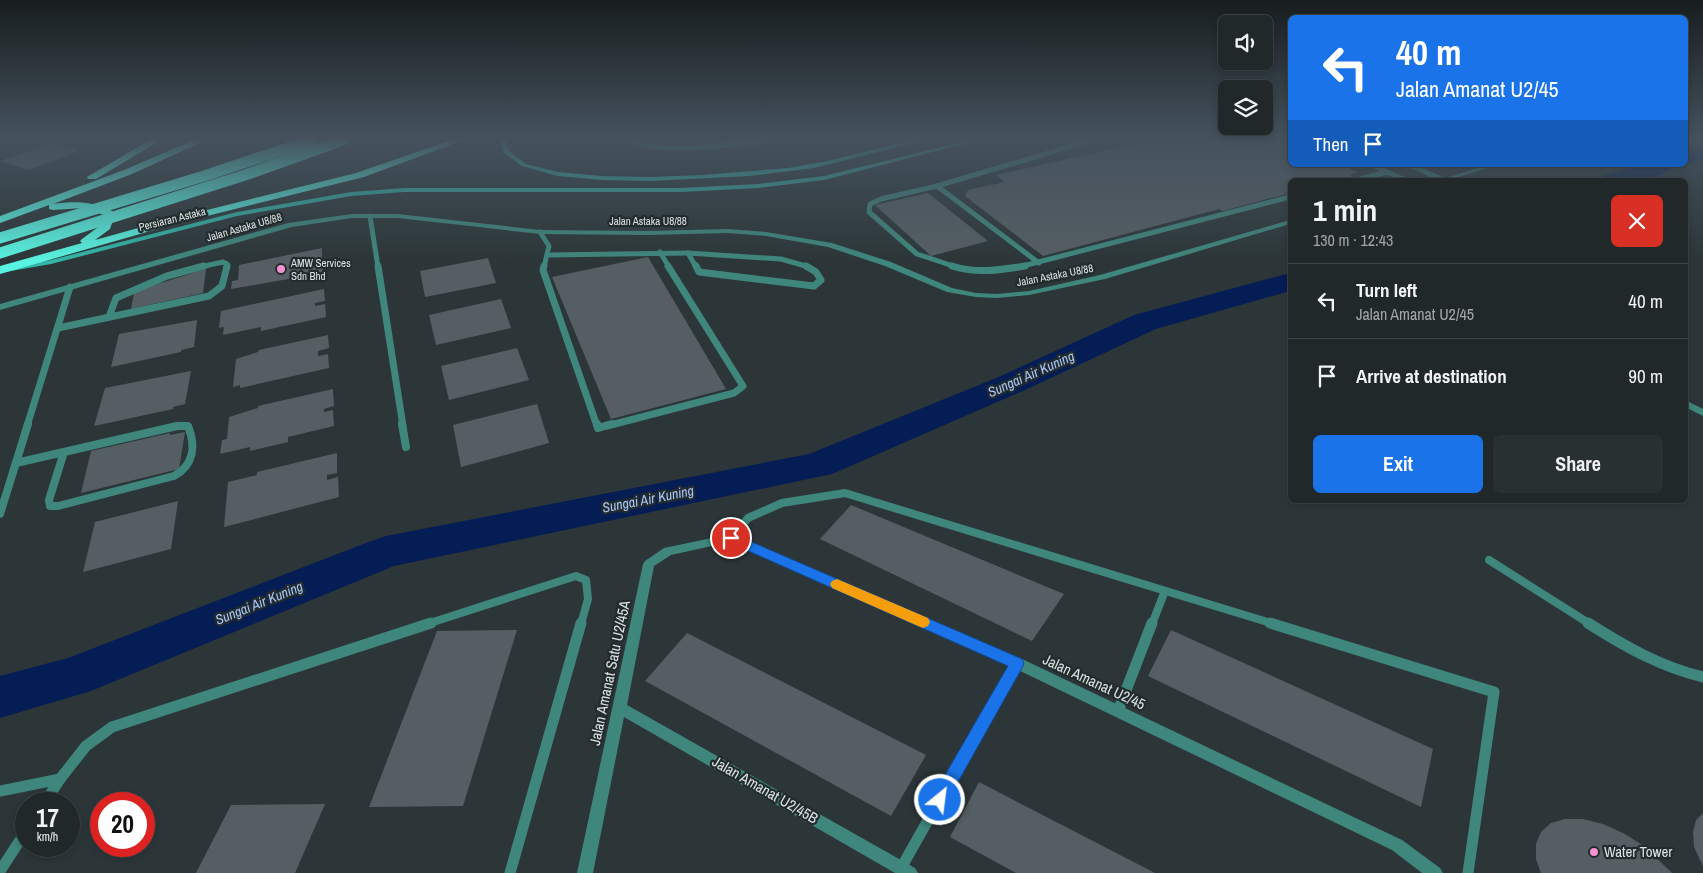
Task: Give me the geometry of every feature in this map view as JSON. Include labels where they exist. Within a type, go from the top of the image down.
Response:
[{"type":"highway","points":[[0,213],[84,181]]},
{"type":"highway","points":[[0,220],[105,181]]},
{"type":"highway","points":[[0,238],[188,181]]},
{"type":"highway","points":[[0,253],[225,181]]},
{"type":"highway","points":[[0,270],[171,222],[337,181]]},
{"type":"highway","points":[[32,209],[86,205],[100,208],[110,214],[106,227],[68,250]]},
{"type":"main road","name":"Persiaran Astaka","points":[[0,270],[51,262],[237,214],[351,194],[404,190],[680,190],[758,186],[801,181]]},
{"type":"street","name":"Jalan Astaka U8/88","points":[[0,307],[291,225],[322,219],[398,216],[540,232],[647,233],[728,231],[766,234],[829,245],[888,264],[950,290],[976,296],[1029,293],[1102,277],[1288,223]]},
{"type":"street","points":[[1688,404],[1703,412]]},
{"type":"street","name":"Jalan Amanat U2/45","points":[[731,538],[1017,664],[1118,711],[1397,845],[1435,873]]},
{"type":"street","name":"Jalan Amanat Satu U2/45A","points":[[585,873],[649,564],[668,550],[731,538]]},
{"type":"street","name":"Jalan Amanat U2/45B","points":[[619,707],[906,870]]},
{"type":"lane","points":[[955,181],[881,199],[870,204],[869,212],[916,254],[965,270],[1003,270],[1039,263],[1288,198]]},
{"type":"lane","points":[[937,186],[1039,263]]},
{"type":"lane","points":[[370,216],[406,447]]},
{"type":"lane","points":[[540,232],[550,246],[542,270],[598,428],[734,393],[743,386],[660,252]]},
{"type":"lane","points":[[548,255],[660,252],[688,252],[739,255],[784,260],[806,266],[817,272],[821,280],[814,286],[699,272],[688,252]]},
{"type":"lane","points":[[58,328],[209,296],[222,286],[227,264],[223,262],[214,263],[148,283],[116,298],[109,317]]},
{"type":"lane","points":[[0,514],[70,287]]},
{"type":"lane","points":[[16,463],[177,426],[188,426],[192,431],[190,462],[182,471],[171,478],[58,506],[50,506],[49,500],[64,452]]},
{"type":"lane","points":[[731,538],[748,518],[782,503],[845,493],[1494,692],[1468,873]]},
{"type":"lane","points":[[1489,560],[1617,642],[1677,671],[1703,677]]},
{"type":"lane","points":[[52,792],[86,746],[112,727],[576,576],[586,580],[588,599],[510,873]]},
{"type":"lane","points":[[1118,711],[1165,591]]},
{"type":"lane","points":[[906,870],[1017,664]]},
{"type":"lane","points":[[0,791],[60,779]]},
{"type":"lane","points":[[0,871],[15,848]]},
{"type":"building","points":[[1003,181],[1288,181],[1288,194],[1222,211],[1219,209],[1043,256],[965,196],[968,190],[1005,182]]},
{"type":"building","points":[[928,193],[988,241],[931,256],[875,205]]},
{"type":"building","name":"AMW Services Sdn Bhd","points":[[322,248],[322,259],[314,260],[314,262],[323,261],[323,273],[231,289],[232,281],[238,280],[239,265]]},
{"type":"building","points":[[648,257],[726,389],[611,419],[552,277]]},
{"type":"building","points":[[488,258],[496,283],[425,297],[420,271]]},
{"type":"building","points":[[206,269],[203,293],[131,309],[134,293],[141,289]]},
{"type":"building","points":[[324,289],[325,301],[315,303],[315,306],[325,304],[326,317],[261,331],[261,327],[223,335],[224,327],[219,328],[221,311]]},
{"type":"building","points":[[501,299],[511,328],[436,345],[429,315]]},
{"type":"building","points":[[197,320],[194,347],[181,350],[181,352],[111,367],[119,334]]},
{"type":"building","points":[[328,335],[329,348],[318,351],[318,356],[328,354],[329,368],[240,388],[240,385],[233,387],[236,359],[259,350]]},
{"type":"building","points":[[517,348],[529,380],[449,400],[441,366]]},
{"type":"building","points":[[191,371],[185,404],[173,407],[173,409],[94,426],[105,388]]},
{"type":"building","points":[[333,389],[334,406],[324,409],[324,412],[333,410],[334,426],[288,437],[288,442],[250,451],[250,447],[220,454],[222,440],[227,439],[229,417],[258,408],[258,406]]},
{"type":"building","points":[[537,404],[549,443],[461,467],[453,425]]},
{"type":"building","points":[[185,432],[179,469],[81,493],[91,451],[170,433],[170,435]]},
{"type":"building","points":[[337,453],[337,473],[327,475],[327,480],[338,477],[339,497],[224,527],[228,482],[257,475],[257,472]]},
{"type":"building","points":[[178,501],[171,549],[83,572],[95,522]]},
{"type":"building","points":[[851,505],[1064,594],[1032,641],[820,539]]},
{"type":"building","points":[[517,630],[463,806],[369,807],[437,631]]},
{"type":"building","points":[[1171,630],[1433,749],[1421,807],[1148,676]]},
{"type":"building","points":[[687,633],[926,755],[891,816],[645,681]]},
{"type":"building","points":[[979,782],[1155,873],[1016,873],[950,837]]},
{"type":"building","points":[[325,804],[295,873],[196,873],[231,805]]},
{"type":"building","name":"Water Tower","points":[[1703,813],[1703,866],[1694,847],[1693,832],[1696,820]]},
{"type":"building","name":"Water Tower","points":[[1565,819],[1583,819],[1603,824],[1623,833],[1644,846],[1672,873],[1541,873],[1536,859],[1536,844],[1541,832],[1551,823]]},
{"type":"waterway","name":"Sungai Air Kuning","points":[[0,697],[74,677],[386,552],[818,465],[1013,383],[1145,322],[1288,283]]},
{"type":"slow traffic","points":[[837,584],[923,622]]},
{"type":"place","name":"AMW Services Sdn Bhd","points":[[281,269]]},
{"type":"place","name":"Water Tower","points":[[1594,852]]},
{"type":"route","points":[[731,538],[1017,664],[940,800]]}]
